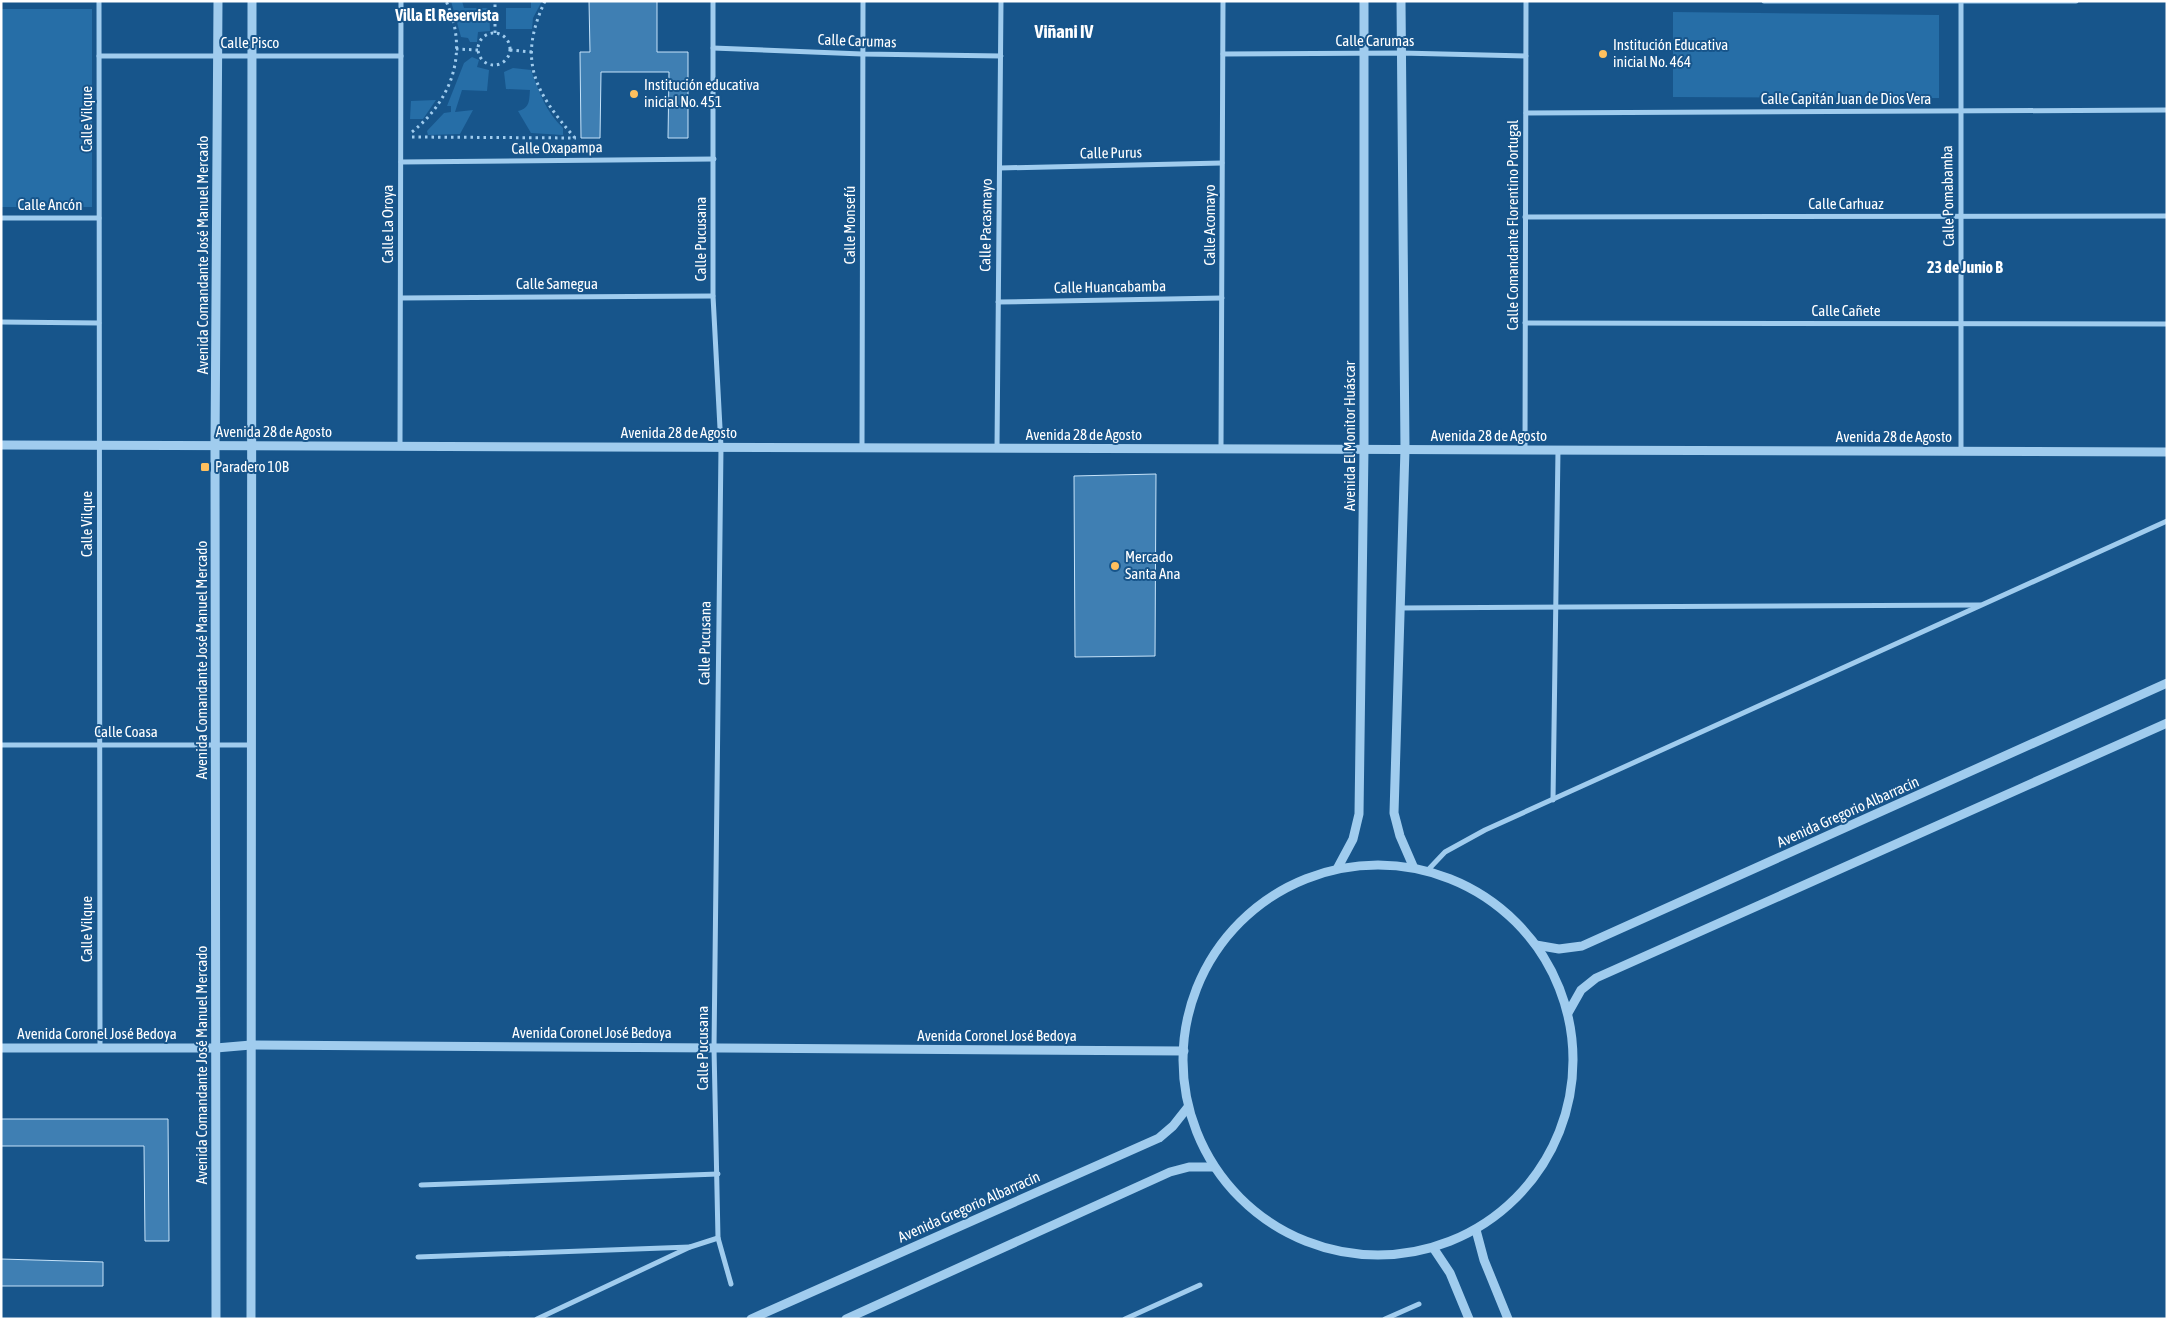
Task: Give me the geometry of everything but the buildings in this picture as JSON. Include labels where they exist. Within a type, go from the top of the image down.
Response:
[{"type":"street","name":"Calle Vilque","points":[[99,1],[100,1047]]},
{"type":"street","name":"Avenida Comandante José Manuel Mercado","points":[[216,1319],[215,446],[218,1]]},
{"type":"street","points":[[251,1319],[252,1]]},
{"type":"street","name":"Calle La Oroya","points":[[400,446],[402,1]]},
{"type":"street","name":"Calle Pucusana","points":[[713,1],[713,296],[721,447],[714,1048],[718,1238],[731,1284]]},
{"type":"street","name":"Calle Monsefú","points":[[862,448],[863,1]]},
{"type":"street","name":"Calle Pacasmayo","points":[[997,448],[1001,1]]},
{"type":"street","name":"Calle Acomayo","points":[[1221,449],[1223,1]]},
{"type":"street","name":"Avenida El Monitor Huáscar","points":[[1338,867],[1353,839],[1358,814],[1364,449],[1364,1]]},
{"type":"street","points":[[1401,1],[1405,449],[1394,813],[1400,836],[1413,866]]},
{"type":"street","name":"Calle Comandante Florentino Portugal","points":[[1525,450],[1526,1]]},
{"type":"street","points":[[1764,1],[2076,1]]},
{"type":"street","name":"Calle Pomabamba","points":[[1960,451],[1961,216],[1959,111],[1961,2]]},
{"type":"street","name":"Calle Carumas","points":[[713,48],[862,54],[1001,56]]},
{"type":"street","name":"Calle Carumas","points":[[1223,54],[1401,53],[1526,56]]},
{"type":"street","name":"Calle Pisco","points":[[99,56],[401,56]]},
{"type":"street","name":"Calle Capitán Juan de Dios Vera","points":[[1526,112],[2167,110]]},
{"type":"street","name":"Calle Oxapampa","points":[[401,162],[714,159]]},
{"type":"street","name":"Calle Purus","points":[[1000,168],[1222,163]]},
{"type":"street","name":"Calle Carhuaz","points":[[1526,217],[2167,216]]},
{"type":"street","name":"Calle Ancón","points":[[1,218],[99,218]]},
{"type":"street","name":"Calle Samegua","points":[[401,298],[713,296]]},
{"type":"street","name":"Calle Huancabamba","points":[[998,302],[1222,298]]},
{"type":"street","points":[[1,322],[99,322]]},
{"type":"street","name":"Calle Cañete","points":[[1525,323],[2167,324]]},
{"type":"street","name":"Avenida 28 de Agosto","points":[[1,445],[2167,452]]},
{"type":"street","points":[[1553,800],[1558,450]]},
{"type":"street","points":[[1428,871],[1445,852],[1485,830],[2167,521]]},
{"type":"street","points":[[1400,608],[1983,605]]},
{"type":"street","name":"Avenida Gregorio Albarracín","points":[[1536,945],[1559,949],[1582,946],[2167,683]]},
{"type":"street","points":[[1568,1013],[1581,990],[1596,978],[2167,723]]},
{"type":"street","name":"Calle Coasa","points":[[1,745],[251,745]]},
{"type":"street","points":[[1376,863],[1413,866],[1449,877],[1482,894],[1512,917],[1536,945],[1555,978],[1568,1013],[1573,1050],[1572,1087],[1563,1123],[1548,1157],[1527,1187],[1501,1213],[1476,1230],[1434,1249],[1380,1256],[1348,1254],[1308,1243],[1272,1224],[1240,1198],[1214,1167],[1200,1141],[1188,1107],[1183,1068],[1185,1028],[1195,990],[1212,954],[1237,924],[1266,898],[1301,879],[1338,867],[1376,863]]},
{"type":"street","name":"Avenida Coronel José Bedoya","points":[[1,1048],[216,1048],[251,1045],[1184,1051]]},
{"type":"street","name":"Avenida Gregorio Albarracín","points":[[751,1319],[1159,1138],[1173,1126],[1188,1107]]},
{"type":"street","points":[[846,1319],[1170,1172],[1190,1168],[1214,1167]]},
{"type":"street","points":[[421,1185],[718,1174]]},
{"type":"street","points":[[1476,1230],[1484,1260],[1508,1319]]},
{"type":"street","points":[[537,1319],[690,1247],[718,1238]]},
{"type":"street","points":[[418,1257],[690,1247]]},
{"type":"street","points":[[1434,1249],[1450,1273],[1469,1319]]},
{"type":"street","points":[[1125,1319],[1200,1285]]},
{"type":"street","points":[[1385,1319],[1419,1304]]},
{"type":"path","points":[[446,1],[454,29],[456,49],[449,88],[438,107],[406,137],[576,138],[546,102],[533,70],[532,52],[538,17],[545,1]]},
{"type":"path","points":[[495,1],[495,33]]},
{"type":"path","points":[[495,33],[507,39],[510,50],[504,62],[498,64],[484,62],[478,50],[482,39],[495,33]]},
{"type":"path","points":[[456,49],[478,50]]},
{"type":"path","points":[[510,50],[532,52]]},
{"type":"shaded area","points":[[451,1],[462,1],[464,8],[489,8],[490,31],[478,32],[477,42],[470,42],[468,38],[461,37]]},
{"type":"shaded area","points":[[531,1],[542,1],[533,18],[532,29],[506,29],[506,8],[531,8]]},
{"type":"shaded area","points":[[1,9],[92,9],[92,207],[1,207]]},
{"type":"shaded area","points":[[1673,12],[1939,15],[1939,98],[1673,97]]},
{"type":"shaded area","points":[[472,57],[479,60],[477,67],[489,70],[487,91],[462,90],[455,112],[473,110],[460,134],[428,135],[427,131],[444,113],[451,112],[451,106],[447,106],[464,63]]},
{"type":"shaded area","points":[[513,68],[531,70],[540,94],[557,122],[563,128],[563,135],[531,133],[518,111],[527,106],[530,90],[506,89],[504,72]]},
{"type":"shaded area","points":[[436,100],[423,119],[410,119],[411,101]]},
{"type":"place","name":"Institución Educativa inicial No. 464","points":[[1603,54]]},
{"type":"place","name":"Institución educativa inicial No. 451","points":[[634,94]]},
{"type":"place","name":"Paradero 10B","points":[[205,467]]},
{"type":"place","name":"Mercado Santa Ana","points":[[1115,566]]},
{"type":"district","name":"Villa El Reservista","points":[[447,15]]},
{"type":"district","name":"Viñani IV","points":[[1064,32]]},
{"type":"district","name":"23 de Junio B","points":[[1965,267]]}]
